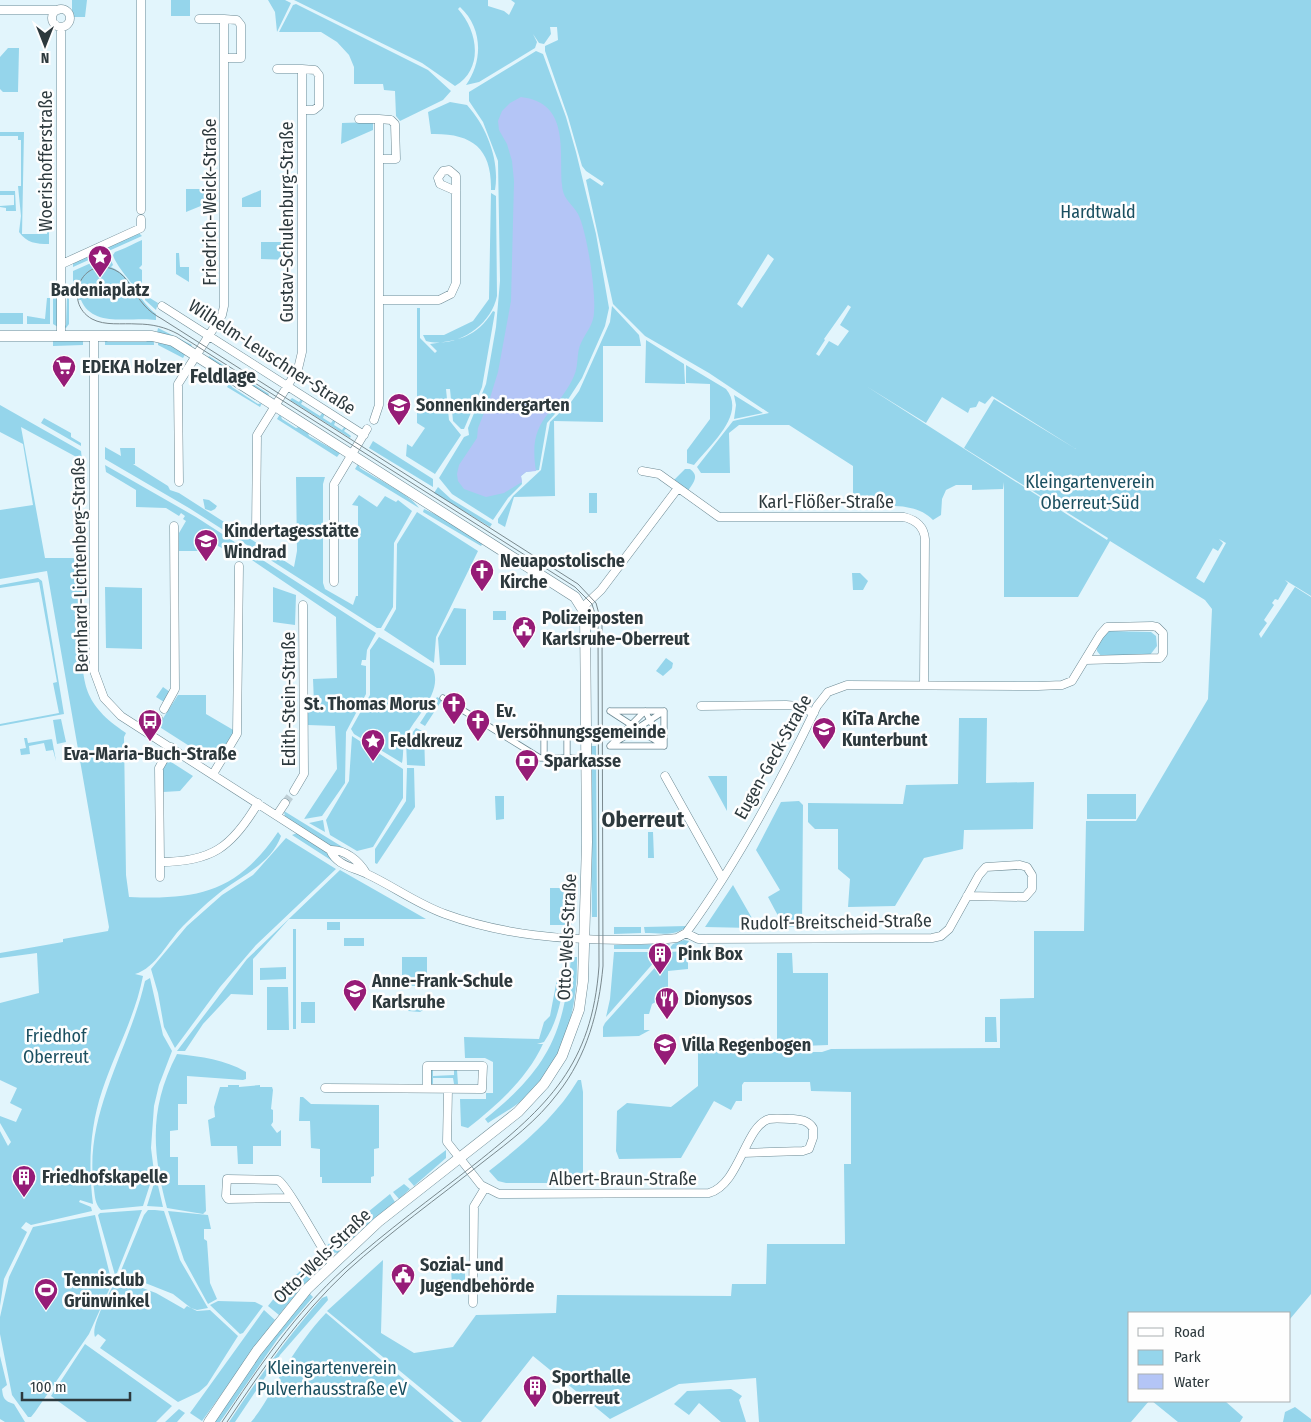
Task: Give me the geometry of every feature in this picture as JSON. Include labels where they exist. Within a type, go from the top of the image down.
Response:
[{"type":"street","points":[[141,0],[141,210]]},
{"type":"street","points":[[0,10],[58,10]]},
{"type":"street","name":"Woerishofferstraße","points":[[58,10],[64,10],[70,16],[68,24],[61,28],[54,24],[52,19],[58,10]]},
{"type":"street","points":[[200,19],[237,20],[242,29],[242,58],[224,58]]},
{"type":"street","name":"Friedrich-Weick-Straße","points":[[179,482],[178,386],[222,315],[225,300],[224,19]]},
{"type":"street","name":"Woerishofferstraße","points":[[61,28],[62,264]]},
{"type":"street","points":[[277,69],[302,69]]},
{"type":"street","name":"Gustav-Schulenburg-Straße","points":[[256,531],[256,437],[301,362],[302,69],[315,70],[319,77],[318,106],[314,110],[302,110]]},
{"type":"street","points":[[359,119],[391,120],[395,124],[396,159],[379,159]]},
{"type":"street","points":[[374,420],[379,405],[379,119]]},
{"type":"street","points":[[379,300],[439,300],[452,294],[456,282],[456,191]]},
{"type":"street","points":[[61,336],[62,264],[141,228],[141,219]]},
{"type":"street","name":"Wilhelm-Leuschner-Straße","points":[[162,306],[287,385],[366,432],[351,455]]},
{"type":"street","points":[[0,336],[162,337],[197,356],[407,492],[427,501],[575,597],[583,606],[601,590],[678,488]]},
{"type":"street","name":"Bernhard-Lichtenberg-Straße","points":[[94,336],[94,671],[99,689],[111,707],[330,850],[338,861],[352,869],[366,873],[423,905],[464,921],[530,936],[585,939]]},
{"type":"street","points":[[334,582],[334,486],[351,455]]},
{"type":"street","name":"Karl-Flößer-Straße","points":[[642,471],[659,474],[710,512],[722,517],[904,517],[917,523],[923,531],[925,539],[924,685]]},
{"type":"street","points":[[164,709],[175,688],[174,526]]},
{"type":"street","points":[[213,774],[237,734],[238,566]]},
{"type":"street","name":"Edith-Stein-Straße","points":[[294,790],[304,774],[304,605]]},
{"type":"street","name":"Otto-Wels-Straße","points":[[209,1422],[283,1316],[332,1264],[384,1218],[460,1158],[531,1098],[544,1084],[562,1056],[579,1010],[583,981],[585,939],[587,709],[586,619],[583,606]]},
{"type":"street","name":"Eugen-Geck-Straße","points":[[585,939],[677,938],[686,933],[722,878],[760,814],[824,696],[842,686],[1062,685],[1072,681],[1108,626],[1152,626],[1157,627],[1162,633],[1163,654],[1160,658],[1086,660]]},
{"type":"street","points":[[443,698],[532,754],[574,758]]},
{"type":"street","points":[[701,706],[786,705],[798,706],[814,713]]},
{"type":"street","points":[[664,711],[610,711],[664,746]]},
{"type":"street","points":[[645,711],[664,746]]},
{"type":"street","points":[[610,746],[645,711]]},
{"type":"street","points":[[610,746],[664,711]]},
{"type":"street","points":[[664,711],[664,746]]},
{"type":"street","points":[[149,733],[158,718]]},
{"type":"street","points":[[567,735],[567,758]]},
{"type":"street","points":[[543,755],[542,743],[544,736],[574,735]]},
{"type":"street","points":[[610,746],[664,746]]},
{"type":"street","points":[[160,877],[159,768],[171,747]]},
{"type":"street","points":[[666,776],[722,878]]},
{"type":"street","points":[[160,862],[188,862],[214,853],[236,835],[258,803]]},
{"type":"street","points":[[277,815],[285,803]]},
{"type":"street","name":"Rudolf-Breitscheid-Straße","points":[[686,933],[698,939],[932,938],[941,936],[948,929],[967,896],[986,867],[1020,865],[1027,867],[1032,875],[1032,888],[1025,896],[967,896]]},
{"type":"street","points":[[325,1088],[482,1089],[483,1066],[427,1066],[427,1088]]},
{"type":"street","points":[[448,1089],[447,1142],[485,1188],[474,1206],[474,1303]]},
{"type":"street","name":"Albert-Braun-Straße","points":[[485,1188],[507,1195],[709,1193],[725,1184],[743,1153],[760,1125],[769,1119],[804,1120],[813,1128],[809,1149],[803,1152],[743,1153]]},
{"type":"street","points":[[292,1198],[228,1198],[226,1182],[227,1179],[278,1180],[292,1198],[332,1264]]},
{"type":"green space","points":[[72,0],[87,0],[85,17],[72,17]]},
{"type":"green space","points":[[171,0],[190,0],[190,16],[171,16]]},
{"type":"green space","points":[[268,0],[285,0],[291,3],[277,32],[275,12]]},
{"type":"green space","points":[[294,0],[488,0],[488,6],[504,11],[509,15],[515,3],[511,0],[1311,0],[1311,596],[1285,580],[1288,583],[1278,600],[1275,599],[1272,603],[1274,605],[1264,620],[1267,623],[1259,634],[1261,638],[1295,587],[1311,597],[1311,1294],[1291,1318],[1291,1312],[1128,1312],[1128,1402],[1148,1402],[1131,1422],[759,1422],[756,1378],[679,1384],[610,1419],[533,1356],[481,1422],[462,1422],[327,1311],[383,1260],[381,1333],[414,1353],[453,1347],[476,1315],[556,1313],[557,1295],[731,1296],[732,1284],[766,1284],[767,1244],[845,1244],[844,1164],[851,1164],[851,1092],[811,1091],[810,1082],[744,1082],[742,1085],[742,1101],[736,1101],[731,1110],[714,1101],[681,1158],[619,1159],[616,1151],[617,1111],[627,1103],[671,1107],[698,1086],[698,1052],[822,1052],[831,1049],[1000,1048],[1000,999],[1034,998],[1034,931],[1084,931],[1086,821],[1136,821],[1208,699],[1212,609],[1205,600],[1110,541],[1078,597],[1004,597],[1004,482],[1003,489],[972,490],[972,485],[956,485],[946,490],[942,499],[941,515],[933,520],[925,514],[906,507],[853,507],[853,466],[789,425],[739,425],[729,433],[730,473],[701,473],[697,467],[733,421],[769,413],[709,373],[645,336],[613,304],[586,180],[590,178],[602,186],[604,183],[586,171],[582,166],[568,117],[545,51],[545,46],[558,40],[557,27],[550,27],[551,34],[544,44],[539,43],[533,34],[537,42],[535,48],[479,82],[466,85],[472,76],[475,66],[478,45],[473,25],[468,15],[460,7],[458,9],[470,28],[475,49],[471,70],[455,86],[422,63]],"holes":[[[768,254],[774,259],[742,308],[737,304]],[[848,305],[851,307],[840,325],[849,331],[838,346],[829,341],[819,356],[816,354],[824,339]],[[866,386],[926,423],[942,397],[968,413],[970,408],[976,407],[979,401],[985,404],[992,396],[1076,449],[994,399],[964,448],[1108,538],[1107,540]],[[1219,539],[1226,543],[1204,583],[1196,578],[1213,548],[1218,551],[1223,543]]]},
{"type":"green space","points":[[296,4],[428,70],[451,91],[443,100],[400,121],[396,116],[395,91],[384,90],[383,84],[354,84],[354,67],[349,55],[337,42],[321,32],[279,32],[293,5]]},
{"type":"green space","points":[[8,48],[19,48],[18,92],[3,92],[0,89],[0,57]]},
{"type":"green space","points":[[536,51],[543,54],[566,117],[576,152],[596,234],[609,308],[605,326],[582,378],[569,398],[547,423],[539,470],[526,472],[521,476],[522,484],[508,498],[493,520],[452,494],[439,478],[464,437],[469,435],[468,428],[486,384],[496,327],[500,281],[498,161],[483,122],[469,101],[469,92]]},
{"type":"green space","points":[[450,102],[467,105],[481,123],[494,156],[496,168],[495,190],[491,190],[488,163],[477,146],[458,136],[431,134],[428,112]]},
{"type":"green space","points":[[373,122],[373,130],[341,144],[342,123]]},
{"type":"green space","points":[[0,132],[24,132],[22,234],[47,234],[47,229],[49,229],[49,244],[32,242],[25,239],[19,232],[21,216],[18,186],[21,186],[21,140],[18,140],[18,136],[0,136]]},
{"type":"green space","points":[[186,189],[204,189],[204,195],[213,195],[213,201],[186,212]]},
{"type":"green space","points":[[261,190],[261,207],[242,207],[242,198]]},
{"type":"green space","points":[[0,191],[15,191],[16,211],[6,211],[6,208],[0,207],[14,205],[14,195],[0,195]]},
{"type":"green space","points":[[491,193],[496,196],[497,296],[493,307],[488,317],[471,333],[449,342],[437,343],[426,341],[423,335],[444,335],[473,321],[489,299]]},
{"type":"green space","points":[[139,233],[142,236],[73,267],[73,263]]},
{"type":"green space","points":[[142,240],[142,265],[139,268],[142,270],[142,291],[140,294],[121,270],[113,255],[115,252]]},
{"type":"green space","points":[[261,242],[285,242],[285,251],[290,251],[290,260],[261,259]]},
{"type":"green space","points":[[176,253],[179,253],[180,267],[189,267],[189,282],[176,274]]},
{"type":"green space","points":[[109,255],[113,265],[111,267],[124,276],[156,314],[156,320],[104,318],[95,315],[87,309],[81,300],[78,300],[78,296],[73,296],[73,271]]},
{"type":"green space","points":[[53,292],[58,294],[58,327],[53,324]]},
{"type":"green space","points":[[64,293],[69,293],[69,324],[66,328],[64,327],[66,325],[67,296]]},
{"type":"green space","points":[[145,295],[158,303],[156,310],[145,300]]},
{"type":"green space","points":[[47,298],[50,298],[50,324],[27,324],[27,316],[45,319]]},
{"type":"green space","points":[[612,306],[639,335],[641,346],[603,346],[603,422],[554,421],[555,496],[514,497],[505,527],[498,523],[498,519],[513,496],[541,470],[550,422],[571,402],[579,391],[610,322]]},
{"type":"green space","points":[[417,308],[420,308],[420,338],[435,353],[437,351],[430,344],[466,336],[480,327],[493,311],[495,312],[482,387],[464,429],[461,429],[453,421],[450,389],[446,389],[449,420],[461,435],[435,474],[406,456],[407,444],[412,447],[425,428],[417,423]]},
{"type":"green space","points":[[0,313],[23,313],[23,324],[0,324]]},
{"type":"green space","points":[[158,328],[192,345],[190,347],[157,333]]},
{"type":"green space","points":[[53,340],[83,340],[83,345],[53,346]]},
{"type":"green space","points":[[105,340],[108,342],[146,342],[154,340],[154,345],[105,345]]},
{"type":"green space","points":[[158,340],[186,353],[183,358],[158,345]]},
{"type":"green space","points":[[646,340],[684,364],[685,384],[645,383]]},
{"type":"green space","points":[[209,356],[269,394],[267,397],[207,359]]},
{"type":"green space","points":[[686,365],[726,389],[731,399],[732,409],[724,429],[694,465],[687,463],[687,450],[710,419],[710,384],[686,383]]},
{"type":"green space","points":[[230,382],[232,387],[258,404],[262,403],[260,407],[227,387]]},
{"type":"green space","points":[[734,395],[763,413],[734,419],[736,405]]},
{"type":"green space","points":[[292,398],[299,402],[302,398],[304,399],[301,404],[320,416],[323,412],[325,413],[323,418],[331,423],[334,419],[336,420],[334,425],[342,430],[345,426],[347,427],[344,431],[351,436],[350,438],[290,400]]},
{"type":"green space","name":"Friedhof Oberreut","points":[[0,405],[81,451],[82,460],[21,427],[45,558],[82,558],[82,649],[84,678],[87,690],[100,712],[126,733],[124,737],[126,875],[129,897],[176,897],[196,894],[214,888],[231,880],[247,868],[263,852],[278,832],[281,836],[277,845],[264,861],[208,903],[177,932],[149,966],[135,974],[143,976],[139,991],[130,1020],[102,1091],[95,1118],[90,1161],[93,1204],[80,1200],[79,1202],[91,1207],[92,1211],[31,1225],[26,1222],[21,1228],[27,1232],[4,1279],[0,1306],[0,1131],[8,1146],[11,1142],[0,1123],[0,1116],[16,1122],[22,1109],[10,1103],[17,1088],[0,1080],[0,1003],[39,993],[37,953],[0,958],[0,953],[63,942],[63,939],[108,931],[109,927],[47,571],[0,579],[0,510],[33,505],[23,444],[0,432]]},
{"type":"green space","points":[[280,414],[282,419],[296,428],[299,427],[308,433],[309,436],[340,453],[337,457],[277,419]]},
{"type":"green space","points":[[44,418],[71,433],[71,437],[81,443],[81,446],[41,423]]},
{"type":"green space","points":[[373,441],[433,479],[433,487],[369,448]]},
{"type":"green space","points":[[105,447],[121,456],[120,448],[135,448],[135,464],[133,464],[168,486],[170,490],[179,493],[294,567],[297,551],[296,477],[325,477],[323,484],[323,583],[325,589],[353,605],[356,596],[358,596],[358,506],[352,505],[359,495],[377,507],[385,496],[396,502],[398,500],[412,511],[394,543],[393,607],[381,628],[377,628],[189,508],[105,459]]},
{"type":"green space","points":[[358,464],[360,468],[409,498],[419,508],[355,469]]},
{"type":"green space","points":[[105,465],[196,517],[376,633],[367,650],[366,660],[362,660],[361,665],[366,666],[366,694],[346,732],[345,783],[322,816],[304,819],[337,769],[335,726],[308,725],[308,713],[314,703],[313,679],[337,678],[336,617],[246,556],[238,556],[216,545],[212,551],[179,551],[179,533],[186,521],[183,519],[185,516],[181,513],[179,516],[166,508],[136,507],[136,490],[106,472]]},
{"type":"green space","points":[[685,469],[690,469],[695,474],[688,491],[674,480]]},
{"type":"green space","points":[[438,487],[451,499],[492,524],[490,527],[434,493]]},
{"type":"green space","points":[[589,493],[597,493],[597,513],[589,513]]},
{"type":"green space","points":[[203,499],[209,500],[217,506],[211,511],[205,509]]},
{"type":"green space","points":[[424,509],[443,518],[483,543],[481,546],[423,512]]},
{"type":"green space","points":[[417,512],[478,551],[436,637],[434,663],[384,630],[396,609],[397,544]]},
{"type":"green space","points":[[852,573],[860,573],[868,581],[863,590],[853,590]]},
{"type":"green space","points":[[38,578],[42,581],[64,714],[0,726],[0,724],[59,713],[53,683],[57,682],[39,582],[0,588],[0,585]]},
{"type":"green space","points":[[105,587],[142,588],[142,649],[106,648]]},
{"type":"green space","points":[[273,587],[296,595],[295,625],[273,622]]},
{"type":"green space","points":[[454,608],[466,609],[466,665],[440,665],[438,638]]},
{"type":"green space","points":[[493,611],[506,611],[506,620],[493,620]]},
{"type":"green space","points":[[1109,631],[1151,632],[1156,636],[1157,646],[1150,655],[1101,656],[1097,651],[1098,645],[1102,637]]},
{"type":"green space","points":[[379,637],[433,669],[435,678],[434,687],[427,704],[406,736],[402,763],[354,734],[351,729],[370,695],[370,650]]},
{"type":"green space","points":[[666,658],[673,663],[672,668],[663,676],[656,671]]},
{"type":"green space","points":[[163,687],[170,692],[164,702],[156,697]]},
{"type":"green space","points":[[178,695],[206,695],[206,714],[235,731],[216,763],[158,726]]},
{"type":"green space","points":[[437,697],[442,700],[425,726],[420,723]]},
{"type":"green space","points":[[959,718],[987,718],[986,783],[1034,782],[1033,829],[964,830],[963,849],[924,858],[895,906],[848,907],[850,879],[838,869],[838,829],[815,829],[808,822],[808,803],[903,804],[906,785],[958,784]]},
{"type":"green space","points":[[61,719],[66,742],[57,744],[53,720]]},
{"type":"green space","points":[[416,728],[424,732],[425,766],[407,765],[406,741]]},
{"type":"green space","points":[[352,736],[403,769],[403,798],[373,847],[357,851],[330,835],[326,820],[349,781]]},
{"type":"green space","points":[[24,738],[27,738],[28,743],[52,739],[56,761],[53,750],[46,751],[44,743],[29,746],[30,754],[21,755],[20,749],[26,748]]},
{"type":"green space","points":[[590,746],[596,746],[597,917],[592,917]]},
{"type":"green space","points":[[168,760],[193,776],[180,791],[163,792],[163,767]]},
{"type":"green space","points":[[407,768],[414,768],[415,807],[377,864],[375,863],[375,849],[406,801]]},
{"type":"green space","points":[[708,776],[727,776],[727,811]]},
{"type":"green space","points":[[1087,794],[1136,794],[1136,819],[1087,819]]},
{"type":"green space","points":[[495,796],[504,796],[504,819],[496,820]]},
{"type":"green space","points":[[799,801],[803,805],[802,927],[784,927],[768,897],[780,890],[756,850],[781,802]]},
{"type":"green space","points":[[284,811],[349,851],[330,846],[285,817]]},
{"type":"green space","points":[[323,820],[325,832],[309,823]]},
{"type":"green space","points":[[648,832],[653,832],[654,858],[648,858]]},
{"type":"green space","points":[[297,833],[326,851],[340,866],[292,835]]},
{"type":"green space","points":[[286,838],[336,869],[256,945],[220,987],[175,1048],[164,1027],[158,993],[151,969],[187,926],[222,895],[253,875]]},
{"type":"green space","points":[[340,870],[426,919],[289,919],[253,959],[253,995],[231,994],[203,1024],[185,1051],[177,1051],[247,959]]},
{"type":"green space","points":[[733,885],[753,920],[753,928],[705,927]]},
{"type":"green space","points":[[550,888],[574,888],[574,920],[571,925],[550,925]]},
{"type":"green space","points":[[327,922],[340,922],[340,930],[327,930]]},
{"type":"green space","points":[[687,926],[678,932],[667,934],[645,933],[644,927]]},
{"type":"green space","points":[[614,927],[641,927],[641,933],[614,934]]},
{"type":"green space","points":[[293,929],[296,929],[296,1029],[293,1029]]},
{"type":"green space","points":[[344,938],[364,938],[364,946],[344,946]]},
{"type":"green space","points":[[684,940],[689,941],[684,948],[669,949],[673,944]]},
{"type":"green space","points":[[670,944],[667,949],[614,949],[614,945]]},
{"type":"green space","points":[[686,951],[688,955],[688,969],[668,971],[668,995],[662,995],[661,999],[652,1004],[649,1014],[644,1014],[644,1030],[650,1030],[639,1036],[603,1037],[605,1023],[669,952]]},
{"type":"green space","points":[[614,952],[663,952],[606,1017],[610,999]]},
{"type":"green space","points":[[777,953],[792,953],[793,973],[828,973],[828,1045],[777,1047]]},
{"type":"green space","points":[[402,957],[427,957],[427,986],[402,986]]},
{"type":"green space","points":[[571,957],[577,957],[575,997],[571,1017],[558,1055],[548,1072],[535,1088],[516,1105],[488,1123],[485,1119],[523,1084],[537,1067],[548,1049],[557,1030],[563,1009]]},
{"type":"green space","points":[[286,967],[286,979],[260,980],[260,968]]},
{"type":"green space","points":[[565,973],[561,1000],[553,1026],[544,1042],[537,1044],[543,1044],[528,1069],[520,1080],[490,1110],[468,1128],[461,1126],[460,1099],[486,1099],[486,1093],[493,1093],[493,1062],[485,1058],[465,1058],[464,1037],[539,1039],[544,1022],[550,1016],[557,979]]},
{"type":"green space","points":[[150,978],[163,1035],[172,1051],[159,1085],[154,1106],[151,1148],[154,1172],[143,1206],[101,1210],[96,1203],[94,1189],[92,1161],[95,1135],[109,1083],[138,1007],[145,981]]},
{"type":"green space","points":[[267,987],[288,987],[289,1030],[267,1030]]},
{"type":"green space","points":[[427,1001],[428,1007],[420,1012],[408,1011],[409,1005]]},
{"type":"green space","points":[[301,1002],[315,1002],[315,1023],[301,1023]]},
{"type":"green space","points":[[985,1017],[996,1017],[997,1042],[985,1042]]},
{"type":"green space","points":[[177,1054],[221,1061],[246,1072],[246,1079],[243,1080],[187,1076],[187,1104],[178,1104],[178,1130],[170,1131],[170,1157],[178,1157],[178,1185],[205,1185],[206,1211],[203,1214],[167,1208],[158,1167],[156,1130],[158,1111],[168,1074]]},
{"type":"green space","points":[[429,1070],[433,1070],[433,1076],[454,1075],[454,1070],[457,1070],[458,1084],[454,1084],[453,1078],[433,1078],[433,1084],[430,1084]]},
{"type":"green space","points":[[578,1080],[581,1080],[583,1092],[583,1183],[506,1183],[498,1181],[489,1171],[526,1141],[549,1118]]},
{"type":"green space","points":[[228,1085],[239,1085],[239,1087],[260,1085],[260,1087],[272,1087],[273,1090],[271,1109],[273,1110],[273,1122],[271,1125],[277,1133],[281,1130],[281,1146],[253,1146],[253,1164],[238,1164],[237,1146],[211,1146],[208,1120],[215,1117],[214,1107],[220,1087],[228,1087]]},
{"type":"green space","points":[[300,1097],[303,1097],[311,1104],[379,1105],[379,1148],[374,1149],[374,1176],[371,1177],[371,1183],[322,1183],[322,1177],[320,1177],[320,1149],[311,1148],[310,1121],[299,1121]]},
{"type":"green space","points":[[446,1150],[446,1158],[414,1186],[408,1179]]},
{"type":"green space","points":[[156,1177],[163,1207],[147,1206]]},
{"type":"green space","points":[[404,1184],[410,1189],[399,1199],[393,1192]]},
{"type":"green space","points":[[390,1194],[395,1202],[338,1253],[328,1252],[325,1247]]},
{"type":"green space","points":[[142,1210],[115,1275],[98,1215],[100,1213]]},
{"type":"green space","points":[[148,1210],[164,1211],[180,1260],[208,1308],[197,1310],[191,1308],[173,1294],[120,1273],[144,1215]]},
{"type":"green space","points":[[168,1211],[208,1215],[211,1229],[204,1229],[204,1239],[207,1241],[210,1283],[217,1299],[208,1304],[184,1260]]},
{"type":"green space","name":"Tennisclub Grünwinkel","points":[[95,1215],[112,1283],[89,1334],[35,1412],[31,1417],[28,1417],[12,1395],[0,1334],[0,1317],[9,1277],[33,1227]]},
{"type":"green space","points":[[319,1253],[324,1265],[305,1285],[295,1276]]},
{"type":"green space","points":[[451,1268],[465,1268],[465,1287],[452,1287]]},
{"type":"green space","points":[[118,1276],[129,1278],[129,1283],[156,1293],[184,1309],[187,1306],[197,1311],[210,1310],[238,1336],[207,1385],[199,1392],[178,1402],[100,1348],[106,1340],[98,1334],[95,1337],[94,1331],[102,1307]]},
{"type":"green space","points":[[286,1283],[297,1293],[279,1315],[268,1306]]},
{"type":"green space","points":[[309,1293],[313,1297],[279,1337],[220,1422],[214,1422],[257,1358]]},
{"type":"green space","points":[[327,1296],[328,1300],[280,1355],[235,1422],[229,1422],[285,1343],[322,1298]]},
{"type":"green space","points":[[218,1301],[255,1302],[263,1306],[243,1333],[240,1334],[210,1305]]},
{"type":"green space","points":[[264,1310],[275,1320],[202,1421],[190,1413]]},
{"type":"green space","name":"Kleingartenverein Pulverhausstraße eV","points":[[326,1313],[454,1422],[251,1422],[266,1401],[295,1352]]},
{"type":"green space","points":[[85,1344],[172,1406],[156,1422],[87,1422],[51,1396]]},
{"type":"green space","points":[[0,1356],[7,1385],[2,1389],[4,1397],[8,1402],[14,1404],[25,1422],[5,1422],[0,1419]]},
{"type":"green space","points":[[731,1389],[742,1396],[739,1400],[746,1422],[721,1422],[699,1403],[689,1415],[674,1404],[687,1391]]},
{"type":"green space","points":[[1153,1402],[1226,1402],[1243,1417],[1240,1422],[1178,1422]]},
{"type":"green space","points":[[1295,1407],[1311,1419],[1311,1422],[1283,1422],[1285,1412]]},
{"type":"green space","points":[[179,1409],[185,1413],[177,1422],[165,1422]]},
{"type":"water","points":[[521,97],[537,101],[548,108],[555,118],[559,130],[563,190],[566,198],[578,214],[585,234],[592,277],[594,316],[579,347],[574,376],[567,389],[539,427],[534,453],[536,471],[526,472],[521,476],[522,482],[504,493],[486,497],[464,489],[458,481],[457,474],[459,465],[477,438],[478,428],[490,398],[498,372],[511,301],[514,181],[512,161],[507,144],[499,130],[498,121],[502,111],[510,103]]},
{"type":"tunnel","points":[[285,803],[294,791]]},
{"type":"tram line","points":[[222,1422],[279,1341],[327,1285],[377,1241],[524,1123],[562,1080],[576,1057],[587,1031],[595,1001],[599,966],[598,624],[592,604],[575,587],[178,334],[153,325],[108,323],[92,319],[83,311],[78,302],[77,292],[85,274],[93,269],[103,267],[115,270],[124,276],[140,301],[155,314],[578,584],[596,603],[602,625],[603,966],[595,1016],[577,1064],[558,1093],[532,1122],[380,1243],[330,1288],[282,1343],[227,1422]]},
{"type":"place","name":"Badeniaplatz","points":[[100,278]]},
{"type":"place","name":"EDEKA Holzer","points":[[64,388]]},
{"type":"place","name":"Sonnenkindergarten","points":[[399,426]]},
{"type":"place","name":"Kindertagesstätte Windrad","points":[[206,562]]},
{"type":"place","name":"Neuapostolische Kirche","points":[[482,592]]},
{"type":"place","name":"Polizeiposten Karlsruhe-Oberreut","points":[[524,649]]},
{"type":"place","name":"St. Thomas Morus","points":[[454,725]]},
{"type":"place","name":"Eva-Maria-Buch-Straße","points":[[150,742]]},
{"type":"place","name":"Ev. Versöhnungsgemeinde","points":[[478,742]]},
{"type":"place","name":"KiTa Arche Kunterbunt","points":[[824,750]]},
{"type":"place","name":"Feldkreuz","points":[[373,762]]},
{"type":"place","name":"Sparkasse","points":[[527,782]]},
{"type":"place","name":"Pink Box","points":[[660,975]]},
{"type":"place","name":"Anne-Frank-Schule Karlsruhe","points":[[355,1012]]},
{"type":"place","name":"Dionysos","points":[[667,1020]]},
{"type":"place","name":"Villa Regenbogen","points":[[665,1066]]},
{"type":"place","name":"Friedhofskapelle","points":[[24,1198]]},
{"type":"place","name":"Sozial- und Jugendbehörde","points":[[403,1296]]},
{"type":"place","name":"Tennisclub Grünwinkel","points":[[46,1311]]},
{"type":"place","name":"Sporthalle Oberreut","points":[[535,1408]]},
{"type":"district","name":"Feldlage","points":[[223,376]]},
{"type":"district","name":"Oberreut","points":[[643,819]]},
{"type":"park label","name":"Hardtwald","points":[[1098,212]]},
{"type":"park label","name":"Kleingartenverein Oberreut-Süd","points":[[1090,492]]}]
